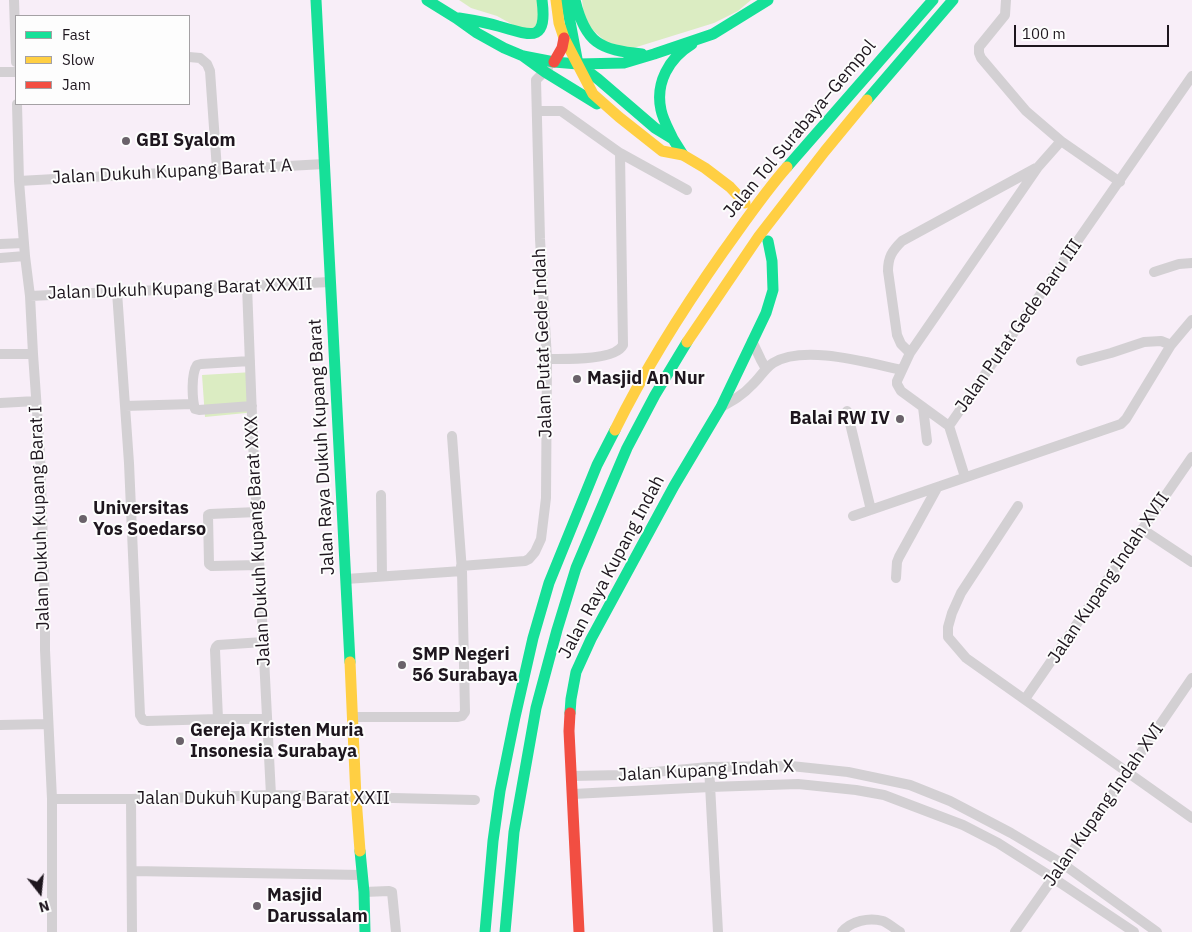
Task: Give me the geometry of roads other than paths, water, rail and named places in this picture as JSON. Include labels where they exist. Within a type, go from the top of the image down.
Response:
[{"type":"main road","name":"Jalan Raya Dukuh Kupang Barat","points":[[316,0],[356,798],[364,892],[365,932]]},
{"type":"main road","points":[[427,0],[477,33],[523,56],[545,72],[619,117]]},
{"type":"main road","points":[[456,18],[532,34],[541,28],[542,0]]},
{"type":"main road","points":[[556,0],[559,23],[564,38],[593,94],[662,150],[683,154],[730,187],[745,202]]},
{"type":"main road","points":[[566,0],[578,64],[655,128],[673,139]]},
{"type":"main road","points":[[574,0],[584,30],[598,43],[618,52],[654,54]]},
{"type":"main road","points":[[683,154],[673,139],[660,103],[661,85],[670,64],[689,45],[713,34],[768,0]]},
{"type":"main road","name":"Jalan Tol Surabaya–Gempol","points":[[485,932],[493,841],[514,717],[533,638],[549,583],[597,465],[630,399],[665,338],[745,221],[778,177],[933,0]]},
{"type":"main road","name":"Jalan Tol Surabaya–Gempol","points":[[506,932],[514,832],[536,708],[576,568],[627,448],[683,347],[759,236],[830,143],[953,0]]},
{"type":"main road","points":[[523,56],[578,64],[624,63],[713,34]]},
{"type":"main road","points":[[554,62],[561,51],[564,38]]},
{"type":"main road","name":"Jalan Raya Kupang Indah","points":[[579,932],[570,731],[571,699],[576,672],[591,639],[674,486],[721,407],[766,313],[773,290],[772,261],[768,241]]},
{"type":"street","points":[[14,0],[15,28]]},
{"type":"street","points":[[1006,0],[1006,14],[979,47],[980,56],[1026,111],[1060,141],[1120,182]]},
{"type":"street","points":[[190,58],[200,58],[208,64],[210,71],[217,170]]},
{"type":"street","name":"Jalan Putat Gede Indah","points":[[461,569],[530,559],[541,539],[546,498],[546,360],[540,239],[536,80],[554,62]]},
{"type":"street","points":[[0,72],[15,72]]},
{"type":"street","name":"Jalan Putat Gede Baru III","points":[[965,477],[949,426],[1192,76]]},
{"type":"street","name":"Jalan Dukuh Kupang Barat I","points":[[17,105],[19,180],[30,296],[40,453],[52,799],[52,932]]},
{"type":"street","points":[[537,111],[561,112],[620,153],[687,190]]},
{"type":"street","points":[[949,426],[898,388],[896,381],[910,353],[1038,167],[1060,141]]},
{"type":"street","points":[[546,360],[599,357],[616,353],[623,345],[620,153]]},
{"type":"street","name":"Jalan Dukuh Kupang Barat I A","points":[[19,180],[324,164]]},
{"type":"street","points":[[910,353],[901,344],[897,335],[888,271],[888,264],[893,250],[902,241],[1038,167]]},
{"type":"street","points":[[0,244],[24,243]]},
{"type":"street","points":[[0,258],[25,256]]},
{"type":"street","points":[[1154,272],[1179,264],[1192,263]]},
{"type":"street","name":"Jalan Dukuh Kupang Barat XXXII","points":[[30,296],[330,282]]},
{"type":"street","name":"Jalan Dukuh Kupang Barat XXX","points":[[247,286],[271,796]]},
{"type":"street","points":[[117,292],[130,463],[140,716],[143,720],[147,721],[267,719]]},
{"type":"street","points":[[853,516],[1121,424],[1126,419],[1171,345],[1192,320]]},
{"type":"street","points":[[752,341],[766,369]]},
{"type":"street","points":[[1081,361],[1111,354],[1144,342],[1161,341],[1171,345]]},
{"type":"street","points":[[0,354],[33,354]]},
{"type":"street","points":[[721,407],[744,392],[766,369],[786,357],[826,355],[902,370]]},
{"type":"street","points":[[250,361],[197,365],[193,372],[193,404],[195,409],[198,410],[252,406]]},
{"type":"street","points":[[0,403],[36,400]]},
{"type":"street","points":[[126,406],[193,404]]},
{"type":"street","points":[[923,407],[927,441]]},
{"type":"street","points":[[847,411],[871,510]]},
{"type":"street","points":[[352,717],[458,717],[462,716],[465,712],[461,569],[452,436]]},
{"type":"street","name":"Jalan Kupang Indah XVII","points":[[1025,699],[1192,457]]},
{"type":"street","points":[[896,578],[897,562],[937,488]]},
{"type":"street","points":[[381,495],[382,576]]},
{"type":"street","points":[[1018,506],[961,593],[948,626],[948,638],[969,661],[1192,818]]},
{"type":"street","points":[[257,512],[208,515],[209,564],[212,566],[259,564]]},
{"type":"street","points":[[1142,530],[1192,562]]},
{"type":"street","points":[[346,579],[461,569]]},
{"type":"street","points":[[218,719],[216,647],[218,645],[263,642]]},
{"type":"street","name":"Jalan Kupang Indah XVI","points":[[1015,932],[1127,772],[1188,693],[1192,678]]},
{"type":"street","points":[[0,725],[48,724]]},
{"type":"street","name":"Jalan Kupang Indah X","points":[[572,776],[622,775],[709,768],[791,766],[815,767],[848,772],[910,785],[950,801],[1063,864],[1157,932]]},
{"type":"street","points":[[709,768],[718,932]]},
{"type":"street","points":[[891,797],[898,782]]},
{"type":"street","name":"Jalan Kupang Indah X","points":[[573,794],[798,784],[856,790],[891,797],[963,825],[998,843],[1134,932]]},
{"type":"street","name":"Jalan Dukuh Kupang Barat XXII","points":[[52,799],[271,796],[475,800]]},
{"type":"street","points":[[131,799],[132,932]]},
{"type":"street","points":[[132,871],[362,875]]},
{"type":"street","points":[[364,892],[392,892],[396,932]]},
{"type":"street","points":[[1107,913],[1116,902]]},
{"type":"street","points":[[842,932],[845,928],[856,922],[873,920],[882,921],[900,932]]},
{"type":"place","name":"GBI Syalom","points":[[126,141]]},
{"type":"place","name":"Masjid An Nur","points":[[577,379]]},
{"type":"place","name":"Balai RW IV","points":[[900,419]]},
{"type":"place","name":"Universitas Yos Soedarso","points":[[83,519]]},
{"type":"place","name":"SMP Negeri 56 Surabaya","points":[[402,665]]},
{"type":"place","name":"Gereja Kristen Muria Insonesia Surabaya","points":[[180,741]]},
{"type":"place","name":"Masjid Darussalam","points":[[257,906]]}]
